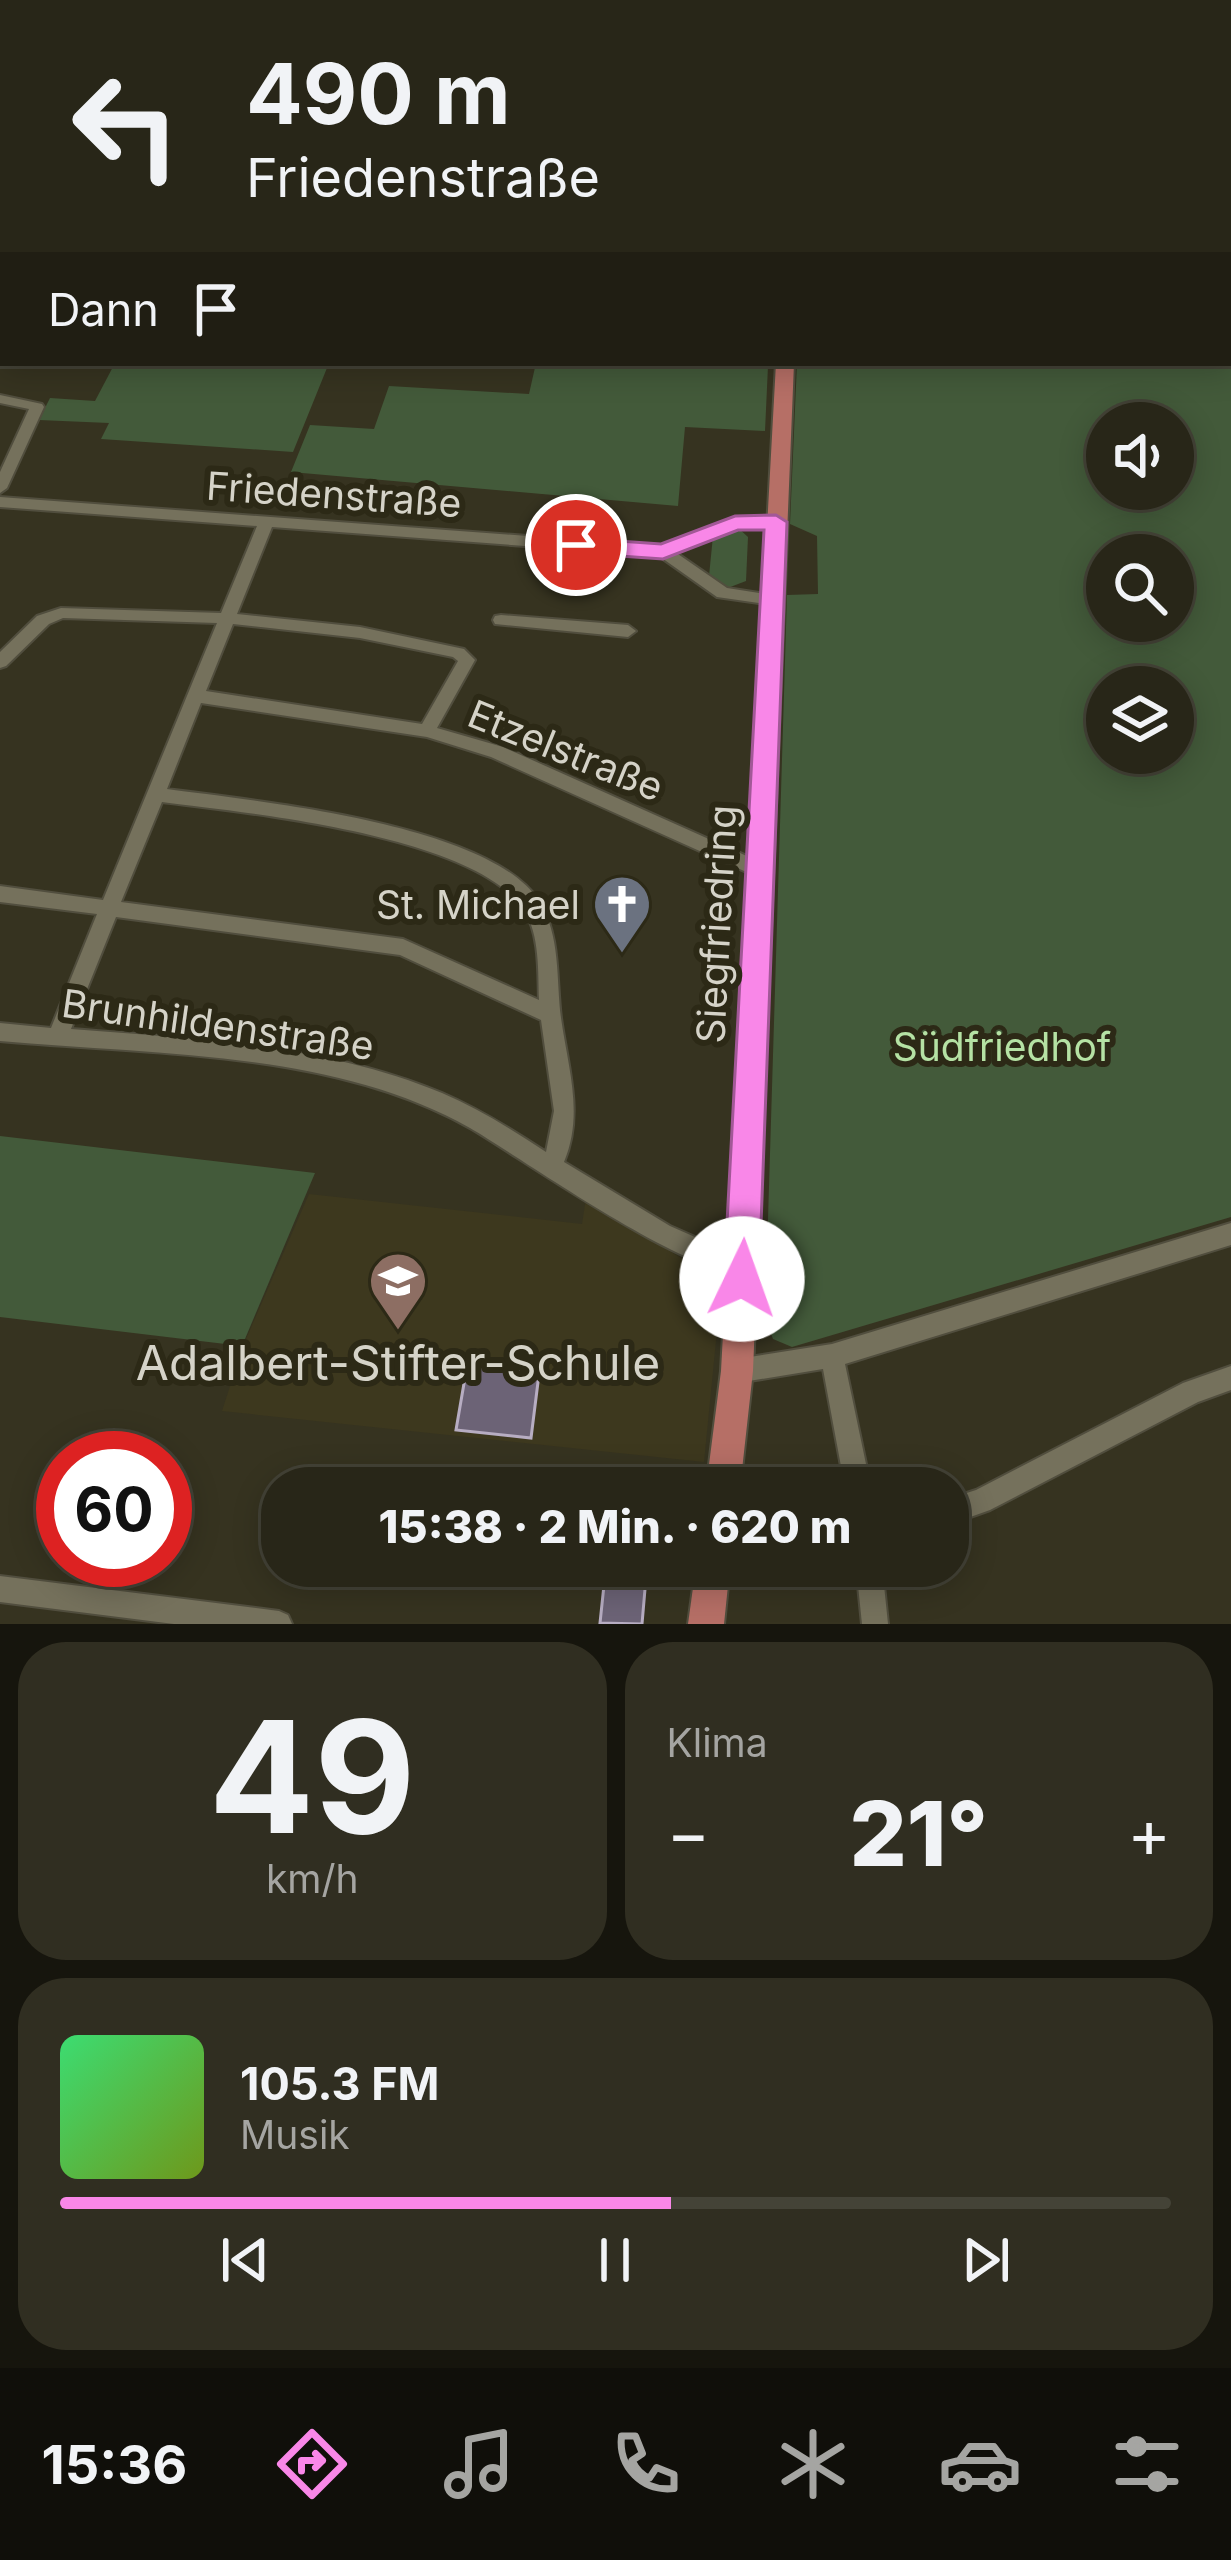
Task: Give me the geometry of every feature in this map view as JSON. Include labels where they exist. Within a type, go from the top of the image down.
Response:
[{"type":"main road","name":"Siegfriedring","points":[[726,1467],[737,1371],[784,366]]},
{"type":"main road","points":[[706,1624],[710,1587]]},
{"type":"street","points":[[0,399],[37,407],[0,488]]},
{"type":"street","name":"Friedenstraße","points":[[0,502],[663,551],[735,523],[776,522]]},
{"type":"street","points":[[58,1038],[266,522]]},
{"type":"street","points":[[700,575],[705,536]]},
{"type":"street","name":"Friedenstraße","points":[[663,551],[723,593],[772,600]]},
{"type":"street","points":[[0,658],[56,614],[228,616],[355,630],[464,656],[466,668],[427,731]]},
{"type":"street","points":[[501,620],[628,631]]},
{"type":"street","name":"Etzelstraße","points":[[196,696],[427,731],[516,759],[760,870]]},
{"type":"street","points":[[156,794],[377,830],[488,868],[527,898],[538,917],[564,1118],[552,1164]]},
{"type":"street","points":[[0,894],[403,947],[550,1015]]},
{"type":"street","name":"Brunhildenstraße","points":[[0,1032],[352,1073],[434,1100],[552,1164],[671,1238],[742,1263]]},
{"type":"street","points":[[737,1371],[832,1356],[1231,1234]]},
{"type":"street","points":[[832,1356],[854,1467]]},
{"type":"street","points":[[969,1505],[1192,1392],[1231,1378]]},
{"type":"street","points":[[871,1587],[875,1624]]},
{"type":"street","points":[[0,1589],[279,1624]]},
{"type":"shaded area","name":"Adalbert-Stifter-Schule","points":[[309,1194],[582,1224],[586,1198],[703,1272],[717,1286],[720,1300],[704,1462],[222,1411],[243,1346]]},
{"type":"green space","points":[[113,366],[328,366],[293,452],[101,439],[109,423],[39,420],[50,398],[95,401]]},
{"type":"green space","points":[[535,366],[768,366],[765,431],[685,427],[678,506],[291,472],[310,425],[374,429],[389,386],[529,394]]},
{"type":"green space","name":"Südfriedhof","points":[[797,366],[1231,366],[1231,1217],[792,1347],[773,1339],[765,1318],[787,595],[818,594],[817,536],[790,524]]},
{"type":"green space","points":[[737,527],[748,537],[746,581],[725,589],[709,576],[713,536]]},
{"type":"green space","points":[[0,1136],[315,1173],[242,1346],[0,1317]]},
{"type":"building","points":[[467,1366],[539,1374],[531,1438],[456,1430]]},
{"type":"building","points":[[604,1587],[645,1587],[642,1624],[600,1623]]},
{"type":"place","name":"St. Michael","points":[[622,955]]},
{"type":"place","name":"Adalbert-Stifter-Schule","points":[[398,1332]]},
{"type":"route","points":[[576,545],[663,551],[735,523],[776,522],[742,1279]]}]
